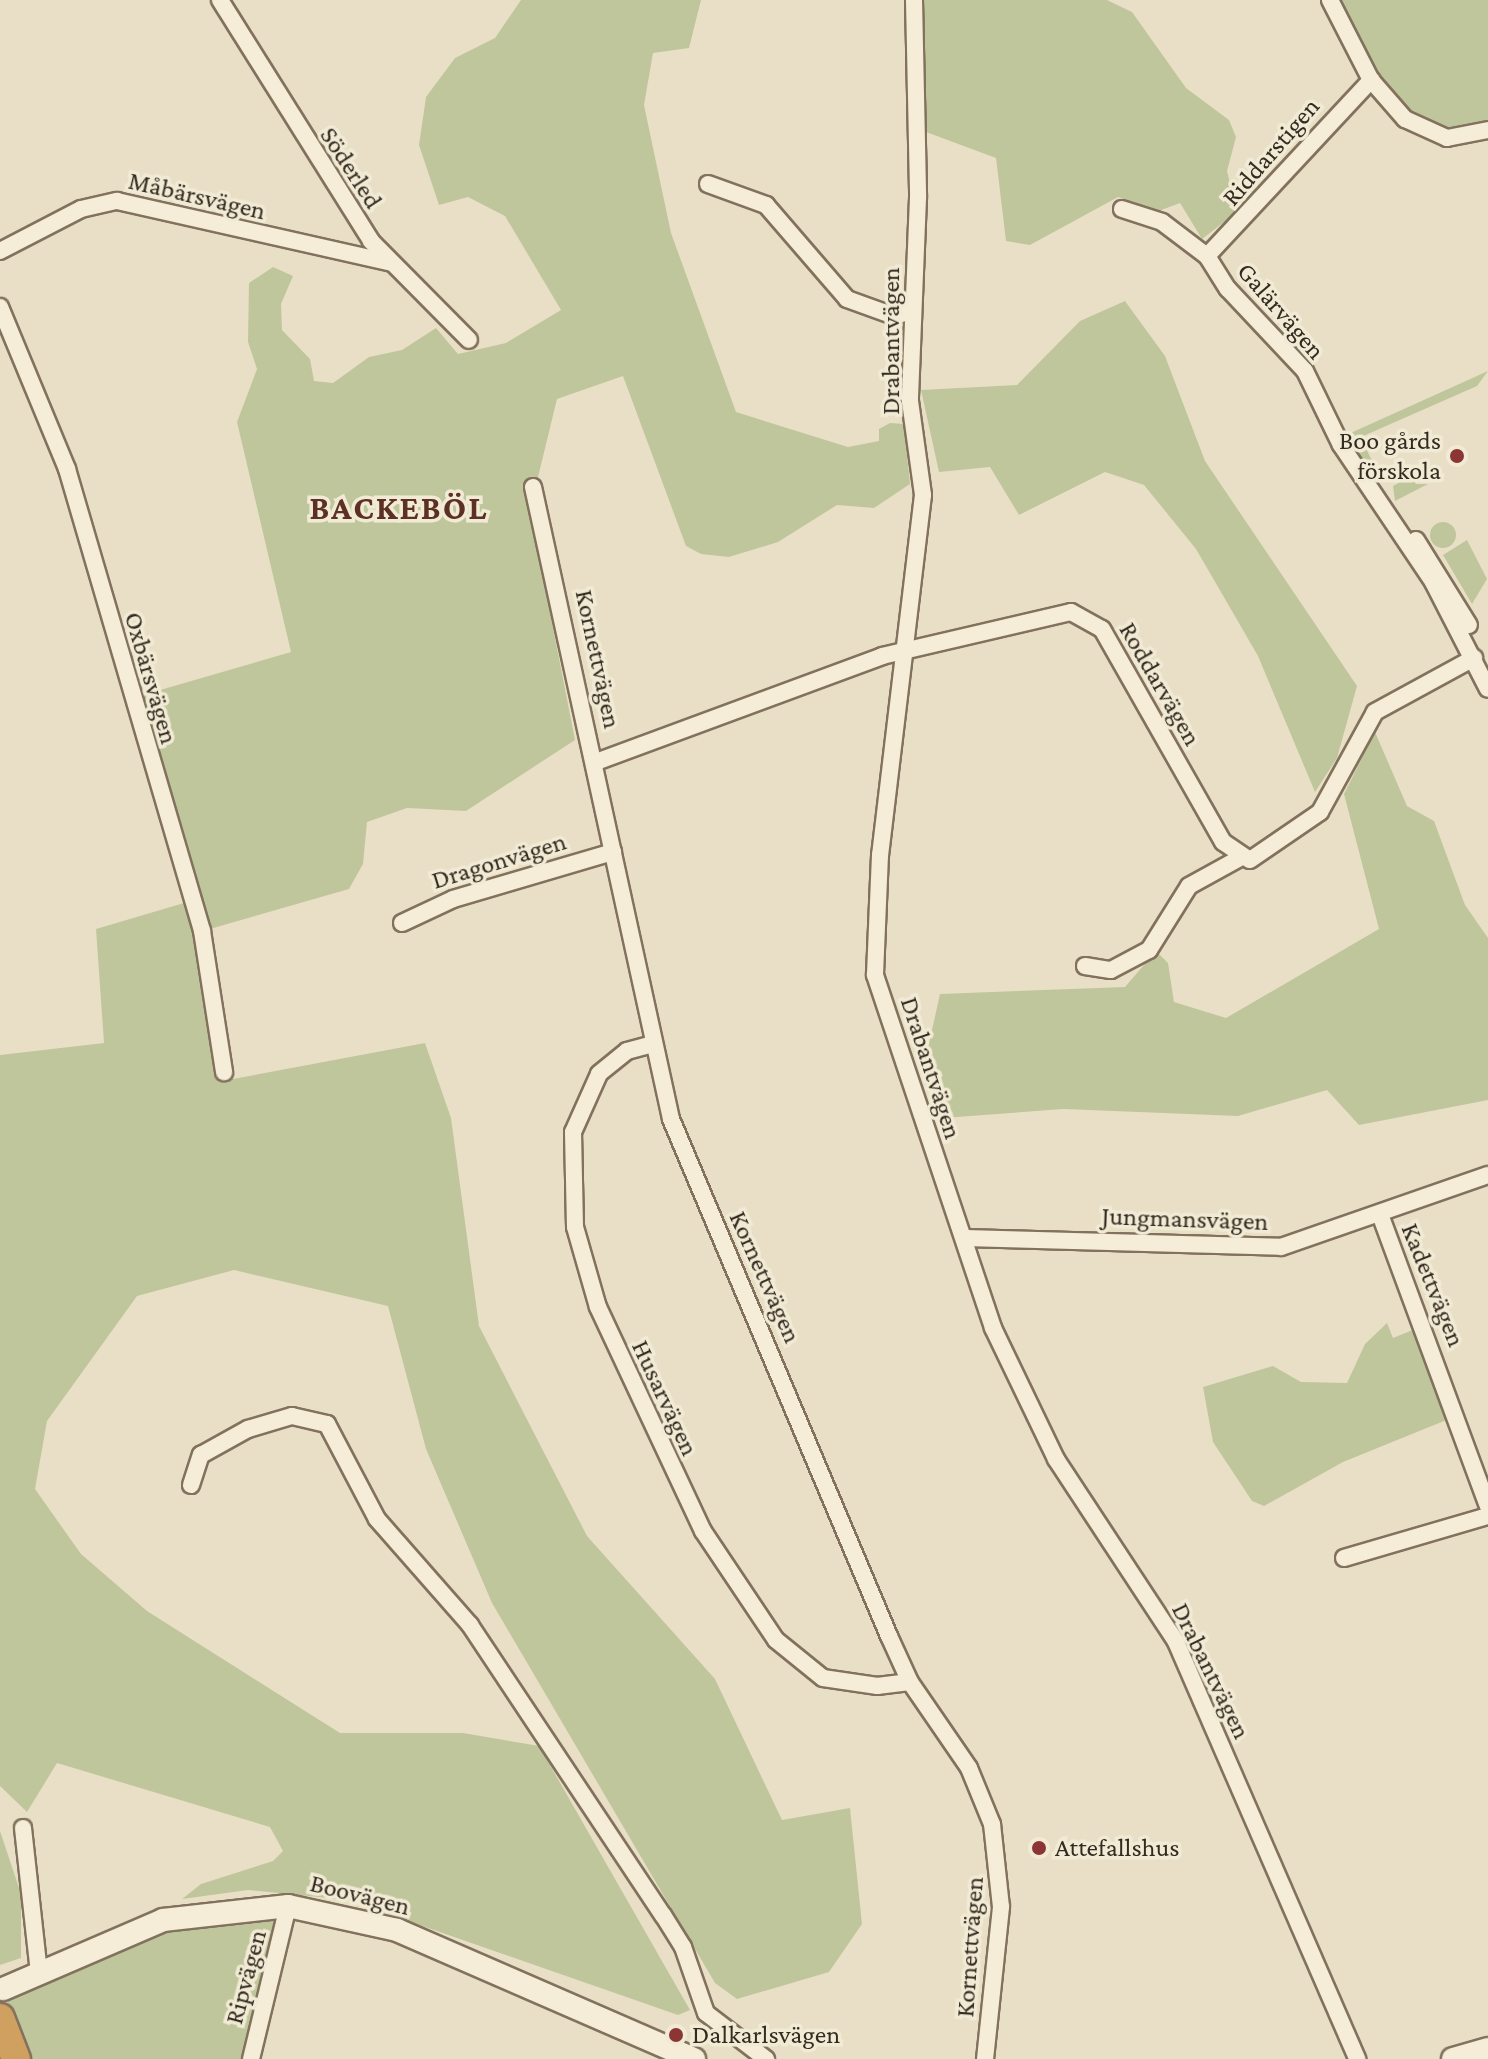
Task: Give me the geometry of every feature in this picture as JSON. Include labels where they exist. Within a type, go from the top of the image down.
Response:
[{"type":"highway","points":[[0,2018],[16,2059]]},
{"type":"street","name":"Söderled","points":[[220,0],[333,189],[392,263],[469,340]]},
{"type":"street","name":"Drabantvägen","points":[[914,0],[910,401],[923,495],[873,955],[993,1328],[1056,1459],[1176,1642],[1357,2059]]},
{"type":"street","points":[[1330,0],[1371,80],[1431,136],[1488,130]]},
{"type":"street","name":"Riddarstigen","points":[[1207,256],[1371,80]]},
{"type":"street","points":[[708,184],[766,205],[847,299],[894,316],[912,311]]},
{"type":"street","name":"Måbärsvägen","points":[[0,251],[81,209],[117,201],[392,263]]},
{"type":"street","name":"Galärvägen","points":[[1122,209],[1162,222],[1207,256],[1228,289],[1305,371],[1341,445],[1403,537],[1467,642],[1488,689]]},
{"type":"street","name":"Oxbärsvägen","points":[[0,307],[67,469],[202,931],[224,1072]]},
{"type":"street","name":"Kornettvägen","points":[[533,487],[596,762],[653,1044],[687,1166],[910,1682],[969,1768],[998,1848],[1001,1907],[985,2059]]},
{"type":"street","name":"Roddarvägen","points":[[596,762],[908,649],[1058,612],[1090,617],[1223,842],[1240,858]]},
{"type":"street","points":[[1085,966],[1111,970],[1149,950],[1189,886],[1240,858],[1262,856],[1320,812],[1375,712],[1474,658]]},
{"type":"street","name":"Dragonvägen","points":[[402,923],[440,903],[613,852]]},
{"type":"street","name":"Husarvägen","points":[[653,1044],[627,1051],[599,1074],[573,1132],[575,1227],[598,1307],[703,1531],[776,1640],[823,1678],[910,1682]]},
{"type":"street","name":"Jungmansvägen","points":[[964,1238],[1264,1248],[1381,1217],[1488,1175]]},
{"type":"street","name":"Kadettvägen","points":[[1381,1217],[1488,1506]]},
{"type":"street","points":[[191,1485],[201,1455],[248,1429],[292,1416],[327,1424],[377,1519],[470,1625],[663,1915],[683,1947],[706,2013],[766,2059]]},
{"type":"street","points":[[1344,1558],[1488,1516]]},
{"type":"street","points":[[23,1828],[39,1973]]},
{"type":"street","name":"Boovägen","points":[[3,1989],[184,1914],[288,1906],[397,1930],[694,2059]]},
{"type":"street","name":"Ripvägen","points":[[251,2059],[288,1906]]},
{"type":"street","points":[[1453,2059],[1488,2049]]},
{"type":"green space","points":[[521,0],[701,0],[689,48],[653,53],[644,105],[671,233],[736,412],[848,447],[879,441],[879,429],[890,423],[904,424],[910,484],[874,508],[837,505],[778,542],[729,557],[701,554],[686,546],[623,376],[557,399],[530,510],[575,740],[466,811],[407,808],[367,822],[363,864],[349,889],[210,929],[136,697],[291,652],[237,422],[257,369],[248,342],[249,283],[273,267],[293,276],[281,304],[282,330],[310,359],[314,381],[333,383],[369,357],[402,350],[436,328],[458,354],[506,343],[561,310],[505,216],[468,197],[439,205],[419,145],[426,97],[455,58],[495,38]]},
{"type":"green space","points":[[922,0],[1107,0],[1132,12],[1186,88],[1229,120],[1236,137],[1227,171],[1237,212],[1202,239],[1180,203],[1156,212],[1118,197],[1030,245],[1006,241],[996,158],[926,132]]},
{"type":"green space","points":[[1334,0],[1488,0],[1488,124],[1444,132],[1419,122],[1374,76]]},
{"type":"green space","points":[[1125,301],[1165,356],[1205,461],[1357,686],[1337,758],[1315,792],[1258,656],[1196,549],[1144,485],[1105,472],[1019,515],[990,467],[939,472],[921,390],[1017,385],[1080,321]]},
{"type":"green space","points":[[1488,371],[1477,386],[1361,437],[1378,474],[1369,477],[1344,436]]},
{"type":"green space","points":[[1411,476],[1416,484],[1428,484],[1395,501],[1393,486]]},
{"type":"green space","points":[[1443,522],[1452,526],[1456,535],[1452,544],[1443,548],[1434,544],[1430,535],[1434,526]]},
{"type":"green space","points":[[1467,540],[1487,579],[1472,604],[1443,555]]},
{"type":"green space","points":[[1375,732],[1407,806],[1434,821],[1465,905],[1488,938],[1488,1100],[1359,1125],[1327,1090],[1238,1116],[1063,1109],[943,1118],[924,1066],[940,994],[1125,987],[1156,951],[1168,963],[1174,1002],[1226,1018],[1379,929],[1344,794]]},
{"type":"green space","points":[[184,903],[197,941],[222,1081],[425,1043],[451,1118],[479,1326],[587,1536],[715,1679],[782,1820],[850,1808],[862,1924],[829,1972],[737,1999],[715,1983],[492,1603],[426,1449],[388,1306],[234,1270],[137,1296],[47,1421],[35,1489],[81,1554],[147,1611],[340,1733],[463,1733],[539,1746],[690,2010],[678,2015],[348,1900],[248,1890],[182,1899],[201,1884],[273,1861],[283,1851],[270,1827],[57,1763],[27,1812],[0,1786],[0,1055],[104,1043],[96,929]]},
{"type":"green space","points":[[1387,1323],[1393,1338],[1415,1329],[1449,1419],[1343,1462],[1264,1506],[1252,1501],[1213,1442],[1203,1387],[1273,1366],[1301,1382],[1347,1383],[1365,1344]]},
{"type":"green space","points":[[0,1831],[21,1894],[21,1958],[0,1965]]},
{"type":"green space","points":[[267,1915],[276,1920],[245,2059],[32,2059],[5,1996],[187,1924]]},
{"type":"place","name":"Boo gårds förskola","points":[[1457,456]]},
{"type":"place","name":"Attefallshus","points":[[1039,1848]]},
{"type":"place","name":"Dalkarlsvägen","points":[[676,2035]]},
{"type":"district","name":"BACKEBÖL","points":[[399,508]]}]
